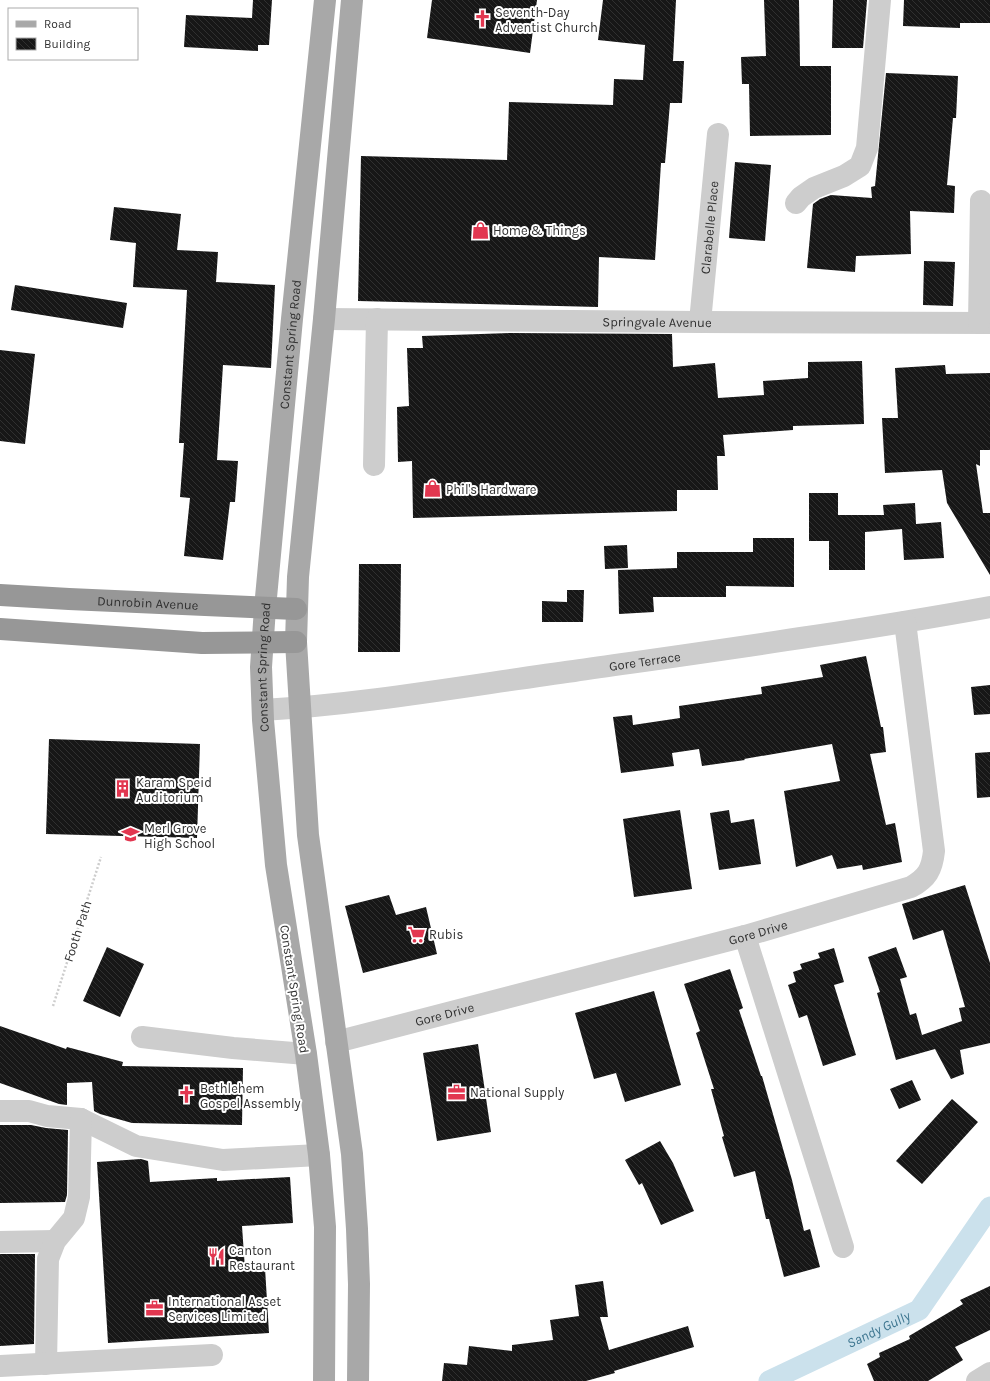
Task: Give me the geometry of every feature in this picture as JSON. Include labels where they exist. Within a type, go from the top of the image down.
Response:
[{"type":"highway","name":"Dunrobin Avenue","points":[[0,595],[76,600],[296,609]]},
{"type":"highway","points":[[0,629],[202,643],[296,642]]},
{"type":"main road","name":"Constant Spring Road","points":[[324,1381],[325,1227],[319,1155],[306,1054],[276,865],[263,710],[261,667],[265,608],[292,319],[325,0]]},
{"type":"main road","points":[[352,0],[324,319],[298,577],[296,642],[308,835],[352,1154],[359,1284],[358,1381]]},
{"type":"street","points":[[796,203],[801,197],[814,188],[844,176],[860,166],[867,148],[880,0]]},
{"type":"street","name":"Clarabelle Place","points":[[700,322],[718,134]]},
{"type":"street","points":[[981,201],[985,323]]},
{"type":"street","name":"Springvale Avenue","points":[[324,319],[985,323]]},
{"type":"street","points":[[374,465],[377,320]]},
{"type":"street","name":"Gore Terrace","points":[[263,710],[299,708],[361,701],[905,622],[990,607]]},
{"type":"street","name":"Gore Drive","points":[[336,1042],[745,936],[911,887],[921,881],[928,873],[933,863],[934,851],[905,622]]},
{"type":"street","points":[[745,936],[843,1246]]},
{"type":"street","points":[[142,1037],[233,1048],[306,1054]]},
{"type":"street","points":[[0,1111],[29,1111],[47,1116],[81,1119],[136,1146],[222,1160],[319,1155]]},
{"type":"street","points":[[46,1364],[48,1259],[54,1241],[74,1218],[79,1197],[81,1119]]},
{"type":"street","points":[[0,1242],[54,1241]]},
{"type":"street","points":[[0,1366],[212,1356]]},
{"type":"street","points":[[977,1381],[990,1373]]},
{"type":"path","name":"Footh Path","points":[[53,1006],[101,857]]},
{"type":"building","points":[[253,0],[272,0],[269,45],[258,45],[258,51],[184,47],[186,15],[252,18]]},
{"type":"building","name":"Seventh-Day Adventist Church","points":[[432,0],[537,0],[530,53],[427,38]]},
{"type":"building","name":"Home & Things","points":[[603,0],[676,0],[673,61],[684,61],[682,103],[670,103],[665,163],[661,163],[655,260],[599,257],[598,307],[358,301],[361,156],[507,160],[509,102],[613,105],[614,79],[643,80],[645,45],[598,40]]},
{"type":"building","points":[[764,0],[799,0],[800,66],[831,66],[831,135],[750,136],[749,84],[742,84],[741,57],[766,56]]},
{"type":"building","points":[[833,0],[867,0],[863,48],[832,48]]},
{"type":"building","points":[[904,0],[990,0],[990,23],[960,23],[960,28],[903,26]]},
{"type":"building","points":[[886,73],[958,76],[956,118],[953,118],[947,185],[955,186],[954,213],[910,211],[911,254],[856,256],[855,272],[807,268],[813,204],[820,199],[831,195],[872,198],[871,187],[875,186]]},
{"type":"building","points":[[735,162],[771,165],[765,241],[729,238]]},
{"type":"building","points":[[114,207],[181,214],[177,250],[218,252],[216,282],[275,285],[271,368],[223,365],[217,460],[238,461],[235,502],[230,502],[223,560],[184,556],[190,498],[180,497],[184,443],[179,443],[187,290],[133,287],[136,243],[110,240]]},
{"type":"building","points":[[924,261],[955,262],[953,306],[923,305]]},
{"type":"building","points":[[15,285],[127,303],[123,328],[11,310]]},
{"type":"building","points":[[510,333],[672,334],[673,367],[715,363],[718,398],[764,395],[763,381],[808,378],[808,362],[862,361],[864,424],[793,426],[793,430],[723,435],[725,456],[717,456],[718,490],[677,490],[677,511],[413,518],[412,461],[398,462],[397,407],[409,406],[407,348],[423,348],[422,336]]},
{"type":"building","points":[[0,350],[35,354],[25,444],[0,441]]},
{"type":"building","points":[[945,365],[946,374],[990,373],[990,450],[980,450],[980,466],[976,464],[983,513],[990,513],[990,575],[947,503],[942,470],[885,473],[882,418],[898,418],[895,368]]},
{"type":"building","points":[[809,493],[838,493],[838,515],[884,515],[883,505],[915,503],[916,524],[941,522],[944,558],[904,560],[902,529],[865,532],[865,570],[829,570],[829,541],[809,541]]},
{"type":"building","points":[[753,538],[794,538],[794,587],[726,586],[726,597],[653,597],[654,612],[619,614],[618,570],[677,568],[677,552],[753,552]]},
{"type":"building","points":[[627,545],[628,568],[605,569],[604,546]]},
{"type":"building","points":[[359,564],[401,564],[400,652],[358,652]]},
{"type":"building","points":[[567,590],[584,590],[583,622],[542,622],[542,601],[567,602]]},
{"type":"building","points":[[866,656],[881,727],[883,727],[886,752],[870,754],[886,825],[895,823],[902,862],[863,870],[862,865],[837,869],[832,855],[796,867],[784,791],[840,781],[832,744],[744,759],[745,760],[702,766],[699,749],[672,753],[674,766],[621,773],[613,717],[632,715],[633,725],[680,718],[679,706],[762,694],[761,687],[823,677],[820,665]]},
{"type":"building","points":[[990,685],[990,714],[974,715],[971,687]]},
{"type":"building","name":"Karam Speid Auditorium","points":[[49,739],[200,744],[197,838],[46,834]]},
{"type":"building","points":[[990,752],[990,797],[977,798],[975,753]]},
{"type":"building","points":[[680,810],[692,889],[634,897],[623,819]]},
{"type":"building","points":[[729,810],[731,823],[754,819],[761,864],[719,870],[710,813]]},
{"type":"building","points":[[965,885],[990,963],[990,1043],[960,1050],[964,1074],[951,1079],[935,1049],[896,1060],[877,993],[880,992],[868,957],[896,947],[907,977],[900,979],[910,1015],[916,1013],[922,1035],[962,1021],[959,1008],[965,1007],[943,930],[913,940],[902,904]]},
{"type":"building","name":"Rubis","points":[[389,895],[396,915],[426,907],[437,954],[363,973],[345,906]]},
{"type":"building","points":[[107,947],[144,964],[120,1017],[83,1001]]},
{"type":"building","points":[[834,948],[844,982],[834,985],[856,1055],[823,1066],[807,1015],[799,1018],[788,985],[796,982],[793,972],[802,969],[800,964],[820,958],[818,953]]},
{"type":"building","points":[[730,969],[743,1008],[739,1010],[762,1076],[792,1180],[804,1231],[810,1229],[820,1267],[784,1277],[769,1219],[766,1219],[755,1171],[734,1177],[722,1137],[724,1136],[711,1089],[714,1089],[696,1033],[700,1031],[684,984]]},
{"type":"building","points":[[654,991],[681,1085],[625,1102],[616,1073],[594,1079],[575,1013]]},
{"type":"building","points":[[0,1026],[66,1049],[67,1047],[123,1062],[122,1066],[243,1068],[242,1125],[132,1123],[94,1111],[92,1082],[67,1083],[67,1105],[59,1104],[0,1083]]},
{"type":"building","name":"National Supply","points":[[478,1044],[491,1132],[437,1141],[423,1053]]},
{"type":"building","points":[[912,1080],[921,1100],[899,1109],[890,1089]]},
{"type":"building","points":[[952,1099],[978,1122],[922,1184],[896,1161]]},
{"type":"building","points":[[0,1125],[31,1125],[68,1130],[67,1195],[65,1202],[0,1203]]},
{"type":"building","points":[[660,1141],[673,1163],[694,1211],[661,1225],[642,1183],[639,1185],[625,1160]]},
{"type":"building","points":[[141,1159],[148,1161],[150,1182],[217,1178],[217,1181],[290,1177],[293,1223],[242,1226],[245,1269],[265,1268],[269,1333],[108,1343],[97,1162]]},
{"type":"building","points":[[0,1254],[35,1254],[34,1344],[0,1346]]},
{"type":"building","points":[[603,1281],[608,1317],[600,1317],[609,1350],[688,1326],[694,1347],[586,1381],[442,1381],[444,1363],[467,1365],[469,1346],[512,1351],[512,1345],[553,1340],[550,1320],[579,1316],[575,1285]]},
{"type":"building","points":[[990,1286],[990,1330],[955,1347],[963,1360],[928,1381],[874,1381],[867,1364],[880,1357],[879,1353],[910,1339],[909,1336],[963,1304],[960,1300]]},
{"type":"waterway","name":"Sandy Gully","points":[[769,1381],[919,1310],[990,1207]]},
{"type":"place","name":"Seventh-Day Adventist Church","points":[[482,19]]},
{"type":"place","name":"Home & Things","points":[[480,230]]},
{"type":"place","name":"Phil's Hardware","points":[[433,489]]},
{"type":"place","name":"Karam Speid Auditorium","points":[[123,789]]},
{"type":"place","name":"Merl Grove High School","points":[[131,835]]},
{"type":"place","name":"Rubis","points":[[416,934]]},
{"type":"place","name":"National Supply","points":[[457,1092]]},
{"type":"place","name":"Bethlehem Gospel Assembly","points":[[187,1095]]},
{"type":"place","name":"Canton Restaurant","points":[[216,1257]]},
{"type":"place","name":"International Asset Services Limited","points":[[155,1308]]}]
